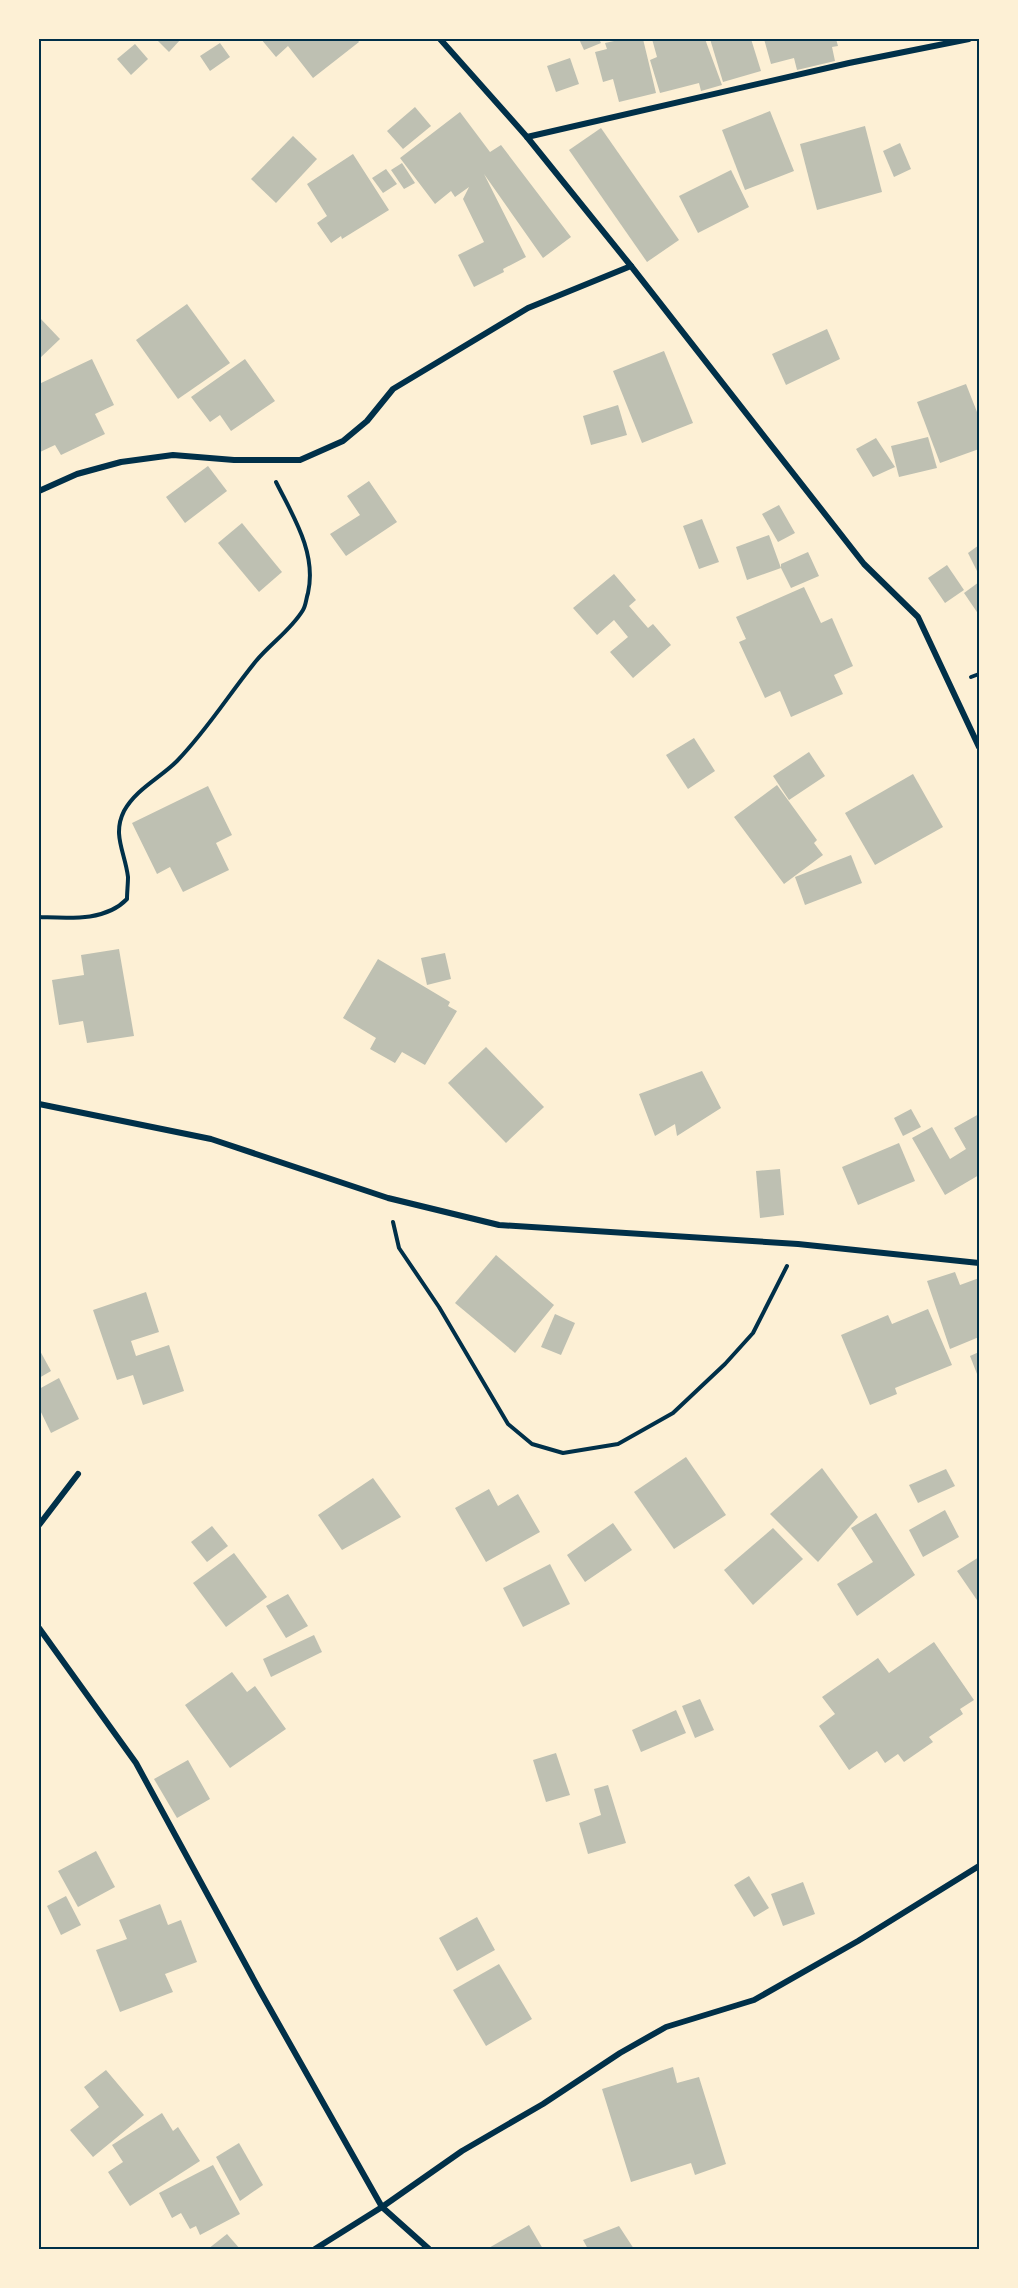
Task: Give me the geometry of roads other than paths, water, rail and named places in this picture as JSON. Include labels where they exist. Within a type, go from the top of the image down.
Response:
[{"type":"street","points":[[440,39],[526,137],[631,266],[864,564],[918,617],[979,747]]},
{"type":"street","points":[[526,137],[838,66],[969,39]]},
{"type":"street","points":[[39,491],[77,474],[121,462],[173,455],[234,460],[300,460],[343,441],[367,421],[393,388],[528,308],[631,266]]},
{"type":"street","points":[[39,1104],[211,1139],[388,1198],[499,1226],[798,1244],[979,1263]]},
{"type":"street","points":[[39,1525],[78,1474]]},
{"type":"street","points":[[39,1628],[136,1763],[382,2206],[429,2249]]},
{"type":"street","points":[[315,2249],[462,2151],[543,2104],[629,2048],[666,2027],[754,2000],[858,1941],[979,1866]]}]
